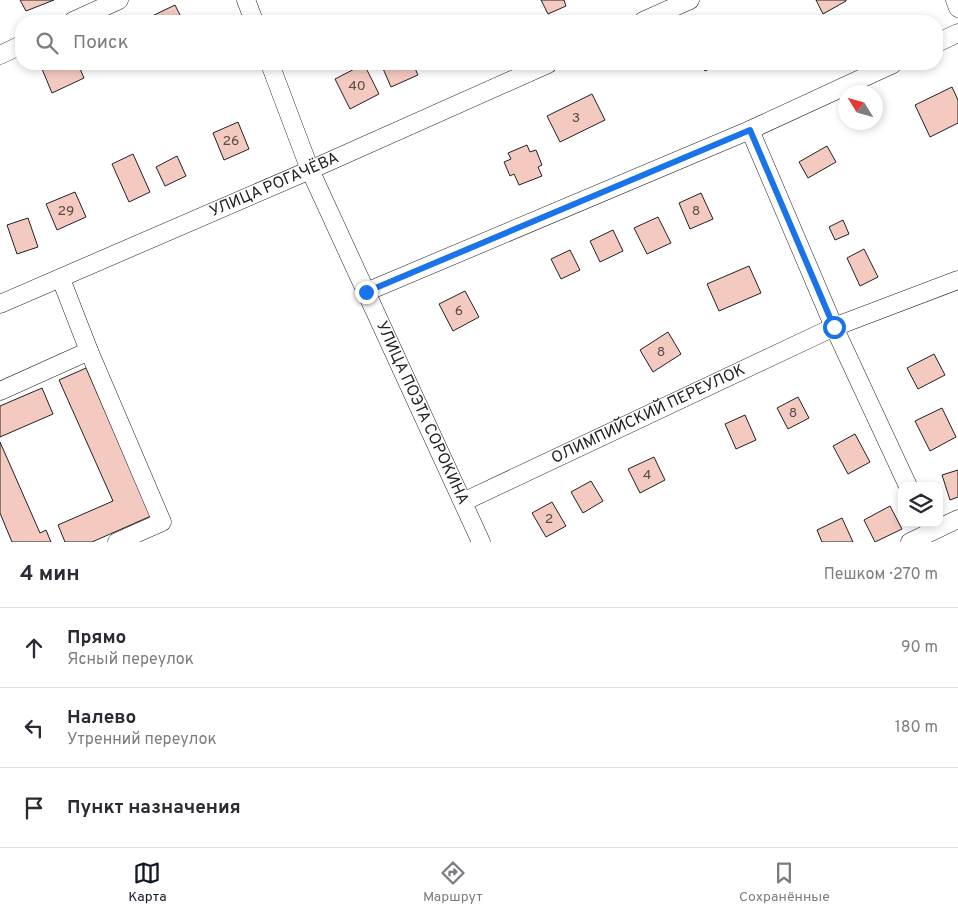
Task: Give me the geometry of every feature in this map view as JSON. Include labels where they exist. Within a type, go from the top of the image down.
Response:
[{"type":"street","points":[[86,15],[119,0]]},
{"type":"street","points":[[246,0],[252,15]]},
{"type":"street","points":[[656,15],[690,0]]},
{"type":"street","points":[[955,0],[958,8]]},
{"type":"street","points":[[943,40],[958,33]]},
{"type":"street","points":[[0,55],[15,48]]},
{"type":"street","name":"УЛИЦА ПОЭТА СОРОКИНА","points":[[272,70],[310,170],[481,542]]},
{"type":"street","name":"УЛИЦА РОГАЧЁВА","points":[[0,304],[310,170],[535,70]]},
{"type":"street","points":[[366,292],[750,130],[880,70]]},
{"type":"street","points":[[750,130],[834,327],[906,482]]},
{"type":"street","points":[[61,279],[89,351],[162,522],[117,542]]},
{"type":"street","name":"ОЛИМПИЙСКИЙ ПЕРЕУЛОК","points":[[463,502],[834,327],[958,280]]},
{"type":"street","points":[[0,391],[89,351]]},
{"type":"street","points":[[910,542],[928,528],[958,519]]},
{"type":"building","points":[[20,0],[54,0],[26,11]]},
{"type":"building","points":[[541,0],[564,0],[566,6],[548,14]]},
{"type":"building","points":[[816,0],[846,0],[846,1],[823,14]]},
{"type":"building","points":[[175,5],[180,15],[154,15]]},
{"type":"building","points":[[42,70],[81,70],[84,78],[52,93]]},
{"type":"building","points":[[352,70],[367,70],[379,94],[350,109],[335,79]]},
{"type":"building","points":[[384,70],[416,70],[418,75],[391,87]]},
{"type":"building","points":[[952,87],[958,100],[958,123],[930,137],[915,105]]},
{"type":"building","points":[[592,94],[605,120],[560,142],[547,116]]},
{"type":"building","points":[[238,122],[249,149],[224,160],[213,133]]},
{"type":"building","points":[[527,145],[530,152],[536,150],[542,165],[538,167],[542,176],[519,185],[514,174],[510,176],[504,162],[511,159],[508,153]]},
{"type":"building","points":[[827,146],[836,162],[808,178],[799,162]]},
{"type":"building","points":[[133,154],[150,192],[129,202],[112,164]]},
{"type":"building","points":[[177,156],[186,176],[165,186],[156,167]]},
{"type":"building","points":[[75,192],[86,217],[57,230],[46,204]]},
{"type":"building","points":[[701,193],[713,219],[690,229],[679,203]]},
{"type":"building","points":[[658,217],[671,243],[647,254],[634,228]]},
{"type":"building","points":[[28,218],[38,247],[17,254],[7,225]]},
{"type":"building","points":[[843,220],[849,234],[835,240],[829,227]]},
{"type":"building","points":[[613,230],[623,251],[600,262],[590,241]]},
{"type":"building","points":[[864,249],[878,277],[860,286],[847,258]]},
{"type":"building","points":[[570,250],[580,270],[561,279],[551,259]]},
{"type":"building","points":[[749,266],[761,293],[719,311],[707,284]]},
{"type":"building","points":[[465,291],[479,317],[453,331],[439,304]]},
{"type":"building","points":[[668,332],[681,354],[653,372],[640,350]]},
{"type":"building","points":[[934,354],[945,375],[918,389],[907,368]]},
{"type":"building","points":[[86,368],[151,516],[92,542],[65,542],[58,525],[113,501],[59,380]]},
{"type":"building","points":[[42,388],[53,414],[0,437],[0,406]]},
{"type":"building","points":[[798,397],[809,418],[788,429],[777,408]]},
{"type":"building","points":[[942,408],[956,437],[930,451],[915,421]]},
{"type":"building","points":[[745,415],[756,440],[736,449],[725,424]]},
{"type":"building","points":[[855,434],[870,462],[848,474],[833,446]]},
{"type":"building","points":[[0,442],[40,533],[46,530],[51,542],[12,542],[0,513]]},
{"type":"building","points":[[654,457],[665,480],[640,493],[628,469]]},
{"type":"building","points":[[958,470],[958,497],[950,500],[942,475]]},
{"type":"building","points":[[591,481],[603,501],[583,513],[571,492]]},
{"type":"building","points":[[552,502],[566,526],[546,537],[532,513]]},
{"type":"building","points":[[890,506],[898,521],[898,527],[902,529],[875,542],[864,520]]},
{"type":"building","points":[[842,518],[853,542],[822,542],[817,530]]},
{"type":"route","points":[[366,292],[750,130],[834,327]]}]
